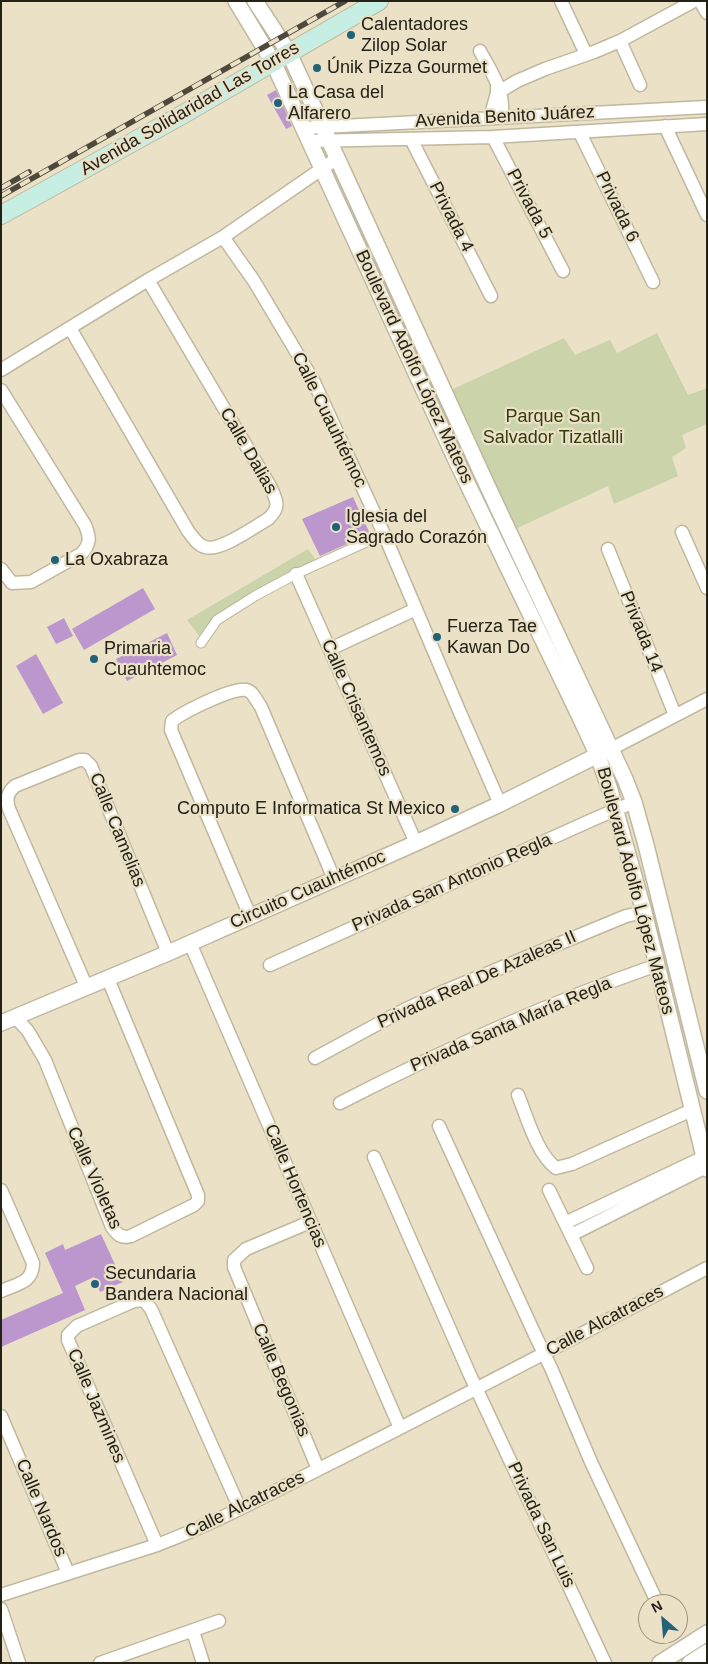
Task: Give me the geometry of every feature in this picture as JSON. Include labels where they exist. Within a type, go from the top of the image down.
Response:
[{"type":"main road","name":"Avenida Solidaridad Las Torres","points":[[1,215],[379,1]]},
{"type":"street","name":"Boulevard Adolfo López Mateos","points":[[236,1],[273,62],[455,458],[598,756],[616,810],[644,912],[706,1164]]},
{"type":"street","name":"Boulevard Adolfo López Mateos","points":[[255,1],[289,53],[336,159],[612,749],[634,802],[707,1091]]},
{"type":"street","points":[[561,1],[586,54]]},
{"type":"street","points":[[498,89],[545,68],[620,41],[694,1]]},
{"type":"street","points":[[700,1],[707,14]]},
{"type":"street","points":[[620,41],[640,85]]},
{"type":"street","points":[[480,51],[503,102],[496,117]]},
{"type":"street","points":[[702,107],[702,124]]},
{"type":"street","name":"Avenida Benito Juárez","points":[[306,134],[322,126],[702,107]]},
{"type":"street","points":[[449,138],[451,120]]},
{"type":"street","name":"Avenida Benito Juárez","points":[[306,134],[328,140],[493,137],[702,124]]},
{"type":"street","points":[[665,126],[707,215]]},
{"type":"street","name":"Privada 6","points":[[580,133],[653,282]]},
{"type":"street","name":"Privada 5","points":[[493,137],[563,271]]},
{"type":"street","name":"Privada 4","points":[[411,139],[491,296]]},
{"type":"street","points":[[1,370],[148,280],[224,237],[336,159]]},
{"type":"street","name":"Calle Cuauhtémoc","points":[[224,237],[258,288],[313,380],[384,534],[500,804]]},
{"type":"street","name":"Calle Dalias","points":[[70,328],[188,531],[202,547],[220,546],[268,519],[274,513],[277,505],[270,486],[148,280]]},
{"type":"street","points":[[1,390],[85,525],[90,540],[87,548],[81,554],[31,582],[12,583],[1,569]]},
{"type":"street","points":[[455,458],[472,452]]},
{"type":"street","points":[[682,532],[707,588]]},
{"type":"street","points":[[201,643],[217,620],[255,596],[296,574],[384,534]]},
{"type":"street","name":"Privada 14","points":[[608,549],[675,716]]},
{"type":"street","name":"Calle Crisantemos","points":[[296,574],[416,842]]},
{"type":"street","points":[[330,649],[416,608]]},
{"type":"street","points":[[250,916],[171,730],[172,720],[185,712],[234,690],[251,692],[261,708],[334,879]]},
{"type":"street","points":[[612,749],[707,700]]},
{"type":"street","name":"Circuito Cuauhtémoc","points":[[8,1020],[108,979],[334,879],[500,804],[612,749]]},
{"type":"street","name":"Calle Camelias","points":[[87,988],[9,810],[7,797],[16,786],[79,760],[85,760],[91,766],[168,953]]},
{"type":"street","name":"Privada San Antonio Regla","points":[[270,965],[634,802]]},
{"type":"street","name":"Privada Real De Azaleas II","points":[[315,1058],[431,997],[626,916],[644,912]]},
{"type":"street","name":"Calle Hortencias","points":[[190,943],[400,1428]]},
{"type":"street","name":"Privada Santa María Regla","points":[[340,1104],[423,1061],[488,1031],[657,965]]},
{"type":"street","name":"Calle Violetas","points":[[8,1020],[28,1031],[45,1060],[112,1226],[120,1236],[126,1238],[131,1236],[194,1205],[198,1201],[198,1195],[108,979]]},
{"type":"street","points":[[518,1095],[542,1152],[556,1168],[572,1164],[692,1110]]},
{"type":"street","points":[[440,1126],[591,1462],[653,1594]]},
{"type":"street","points":[[374,1157],[477,1388]]},
{"type":"street","points":[[565,1223],[706,1164]]},
{"type":"street","points":[[571,1235],[706,1164]]},
{"type":"street","points":[[1,1190],[31,1255],[33,1272],[24,1281],[1,1292]]},
{"type":"street","points":[[549,1190],[587,1268]]},
{"type":"street","name":"Calle Begonias","points":[[310,1222],[246,1248],[234,1260],[234,1267],[318,1469]]},
{"type":"street","name":"Calle Alcatraces","points":[[1,1595],[156,1545],[240,1509],[544,1354],[707,1268]]},
{"type":"street","name":"Calle Jazmines","points":[[156,1545],[68,1340],[68,1335],[77,1326],[134,1301],[144,1300],[151,1309],[240,1509]]},
{"type":"street","name":"Privada San Luis","points":[[477,1388],[605,1663]]},
{"type":"street","name":"Calle Nardos","points":[[1,1416],[68,1574]]},
{"type":"street","points":[[1,1608],[19,1663]]},
{"type":"street","points":[[106,1662],[220,1621]]},
{"type":"street","points":[[193,1631],[203,1663]]},
{"type":"street","points":[[660,1663],[707,1633]]},
{"type":"street","points":[[690,1663],[707,1652]]},
{"type":"green space","name":"Parque San Salvador Tizatlalli","points":[[657,333],[688,395],[707,388],[707,424],[682,435],[686,448],[672,457],[678,476],[614,504],[608,486],[513,530],[453,389],[564,338],[575,355],[610,340],[617,353]]},
{"type":"green space","points":[[308,549],[317,562],[232,605],[201,638],[187,620]]},
{"type":"building","name":"La Casa del Alfarero","points":[[276,90],[292,126],[286,129],[267,95]]},
{"type":"building","name":"Iglesia del Sagrado Corazón","points":[[353,497],[370,534],[320,556],[302,519]]},
{"type":"building","points":[[143,588],[155,609],[84,650],[72,629]]},
{"type":"building","points":[[64,618],[73,636],[56,644],[47,627]]},
{"type":"building","points":[[167,633],[177,655],[127,681],[116,659]]},
{"type":"building","points":[[36,654],[63,703],[43,714],[16,666]]},
{"type":"building","points":[[101,1234],[123,1282],[100,1292],[94,1277],[75,1286],[85,1310],[1,1347],[1,1320],[63,1293],[45,1253],[63,1244],[65,1250]]},
{"type":"railway","points":[[1,196],[345,1]]},
{"type":"railway","points":[[1,188],[29,172]]},
{"type":"place","name":"Calentadores Zilop Solar","points":[[351,35]]},
{"type":"place","name":"Únik Pizza Gourmet","points":[[317,68]]},
{"type":"place","name":"La Casa del Alfarero","points":[[278,103]]},
{"type":"place","name":"Iglesia del Sagrado Corazón","points":[[336,527]]},
{"type":"place","name":"La Oxabraza","points":[[55,560]]},
{"type":"place","name":"Fuerza Tae Kawan Do","points":[[437,637]]},
{"type":"place","name":"Primaria Cuauhtemoc","points":[[94,659]]},
{"type":"place","name":"Computo E Informatica St Mexico","points":[[455,809]]},
{"type":"place","name":"Secundaria Bandera Nacional","points":[[95,1284]]}]
